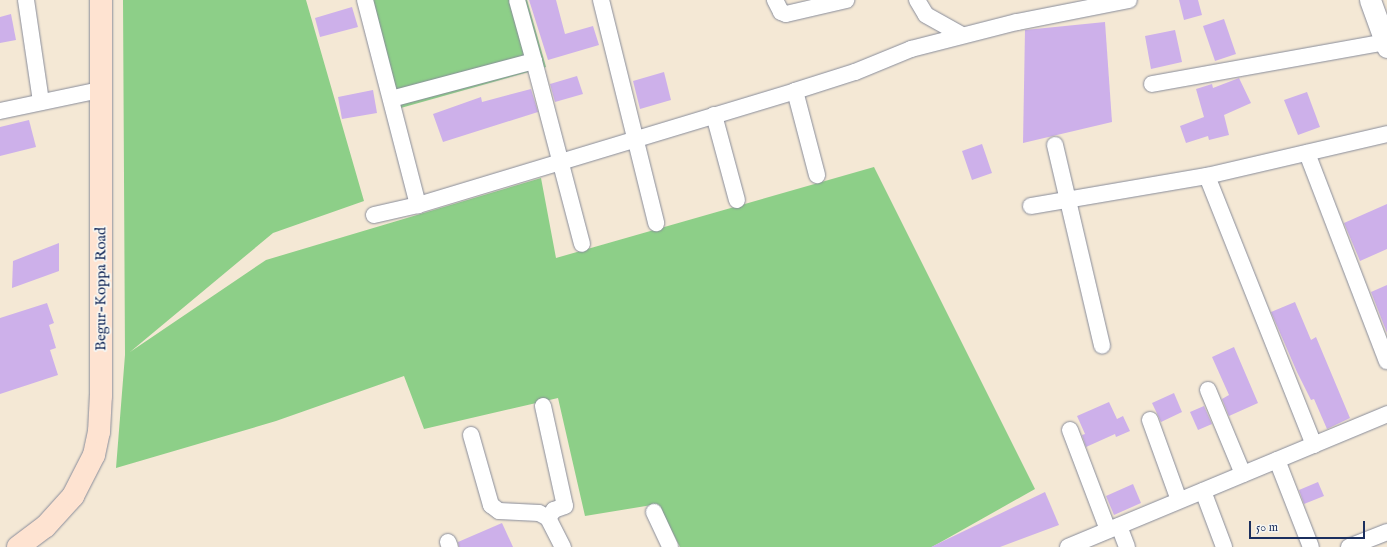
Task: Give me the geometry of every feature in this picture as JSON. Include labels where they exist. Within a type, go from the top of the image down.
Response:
[{"type":"main road","name":"Begur-Koppa Road","points":[[18,547],[45,527],[73,496],[94,455],[99,432],[101,396],[101,0]]},
{"type":"street","points":[[26,0],[41,102]]},
{"type":"street","points":[[365,0],[418,205]]},
{"type":"street","points":[[517,0],[582,244]]},
{"type":"street","points":[[601,0],[638,138],[656,223]]},
{"type":"street","points":[[775,0],[781,12],[786,14],[846,0]]},
{"type":"street","points":[[917,0],[926,15],[962,36]]},
{"type":"street","points":[[374,215],[418,205],[795,91],[855,72],[911,49],[962,36],[1129,0]]},
{"type":"street","points":[[1152,84],[1386,45],[1370,0]]},
{"type":"street","points":[[391,99],[534,61]]},
{"type":"street","points":[[0,111],[100,90]]},
{"type":"street","points":[[795,91],[817,175]]},
{"type":"street","points":[[714,115],[737,200]]},
{"type":"street","points":[[1031,206],[1207,176],[1387,134]]},
{"type":"street","points":[[1055,145],[1102,346]]},
{"type":"street","points":[[1307,152],[1387,361]]},
{"type":"street","points":[[1207,176],[1314,444]]},
{"type":"street","points":[[1208,390],[1242,474]]},
{"type":"street","points":[[543,406],[565,506],[554,510],[548,518]]},
{"type":"street","points":[[1068,547],[1387,414]]},
{"type":"street","points":[[1150,420],[1179,500]]},
{"type":"street","points":[[1070,430],[1113,528],[1127,547]]},
{"type":"street","points":[[471,435],[491,505],[499,511],[539,513],[548,518],[563,547]]},
{"type":"street","points":[[1277,460],[1311,547]]},
{"type":"street","points":[[1203,491],[1224,547]]},
{"type":"street","points":[[654,512],[670,547]]},
{"type":"street","points":[[1350,547],[1387,532]]},
{"type":"green space","points":[[123,0],[306,0],[364,201],[273,233],[130,352],[266,260],[541,178],[556,258],[874,167],[1035,489],[932,547],[680,547],[658,504],[585,516],[558,398],[424,429],[404,376],[276,421],[116,468],[125,355]]},
{"type":"green space","points":[[359,0],[527,0],[546,67],[390,111]]},
{"type":"building","points":[[529,0],[556,0],[565,34],[593,26],[599,45],[548,60]]},
{"type":"building","points":[[1179,0],[1198,0],[1202,15],[1184,20]]},
{"type":"building","points":[[352,7],[358,27],[320,37],[315,18]]},
{"type":"building","points":[[11,14],[16,40],[0,43],[0,17]]},
{"type":"building","points":[[1224,19],[1236,54],[1215,61],[1203,26]]},
{"type":"building","points":[[1105,22],[1112,122],[1023,143],[1025,30]]},
{"type":"building","points":[[1175,30],[1182,62],[1151,69],[1145,36]]},
{"type":"building","points":[[664,72],[671,100],[640,109],[633,81]]},
{"type":"building","points":[[577,76],[583,94],[555,102],[550,84]]},
{"type":"building","points":[[1239,78],[1251,103],[1224,115],[1229,135],[1209,140],[1208,136],[1186,143],[1180,126],[1204,117],[1196,89],[1212,84],[1213,88]]},
{"type":"building","points":[[531,89],[538,112],[443,142],[433,114],[481,97],[482,102]]},
{"type":"building","points":[[373,90],[377,113],[342,119],[338,97]]},
{"type":"building","points":[[1307,92],[1320,127],[1298,135],[1284,100]]},
{"type":"building","points":[[29,120],[36,147],[0,156],[0,127]]},
{"type":"building","points":[[982,144],[992,173],[972,180],[962,151]]},
{"type":"building","points":[[1387,204],[1387,249],[1360,261],[1344,223]]},
{"type":"building","points":[[59,243],[59,271],[12,288],[13,261]]},
{"type":"building","points":[[1387,285],[1387,333],[1371,292]]},
{"type":"building","points":[[1295,302],[1311,340],[1316,337],[1350,418],[1327,429],[1314,399],[1311,400],[1297,372],[1271,312]]},
{"type":"building","points":[[47,303],[54,323],[49,325],[56,348],[50,350],[58,375],[0,394],[0,318]]},
{"type":"building","points":[[1234,347],[1258,403],[1229,416],[1222,399],[1229,395],[1212,357]]},
{"type":"building","points":[[1174,393],[1182,412],[1161,422],[1152,403]]},
{"type":"building","points":[[1109,402],[1117,419],[1123,416],[1130,431],[1116,437],[1115,434],[1086,447],[1082,435],[1085,434],[1077,416]]},
{"type":"building","points":[[1204,406],[1212,424],[1198,430],[1190,412]]},
{"type":"building","points":[[1318,482],[1324,496],[1304,504],[1299,490]]},
{"type":"building","points":[[1133,484],[1141,503],[1114,515],[1106,496]]},
{"type":"building","points":[[1045,492],[1059,525],[1000,547],[931,547]]},
{"type":"building","points":[[502,523],[513,547],[459,547],[458,542]]}]
